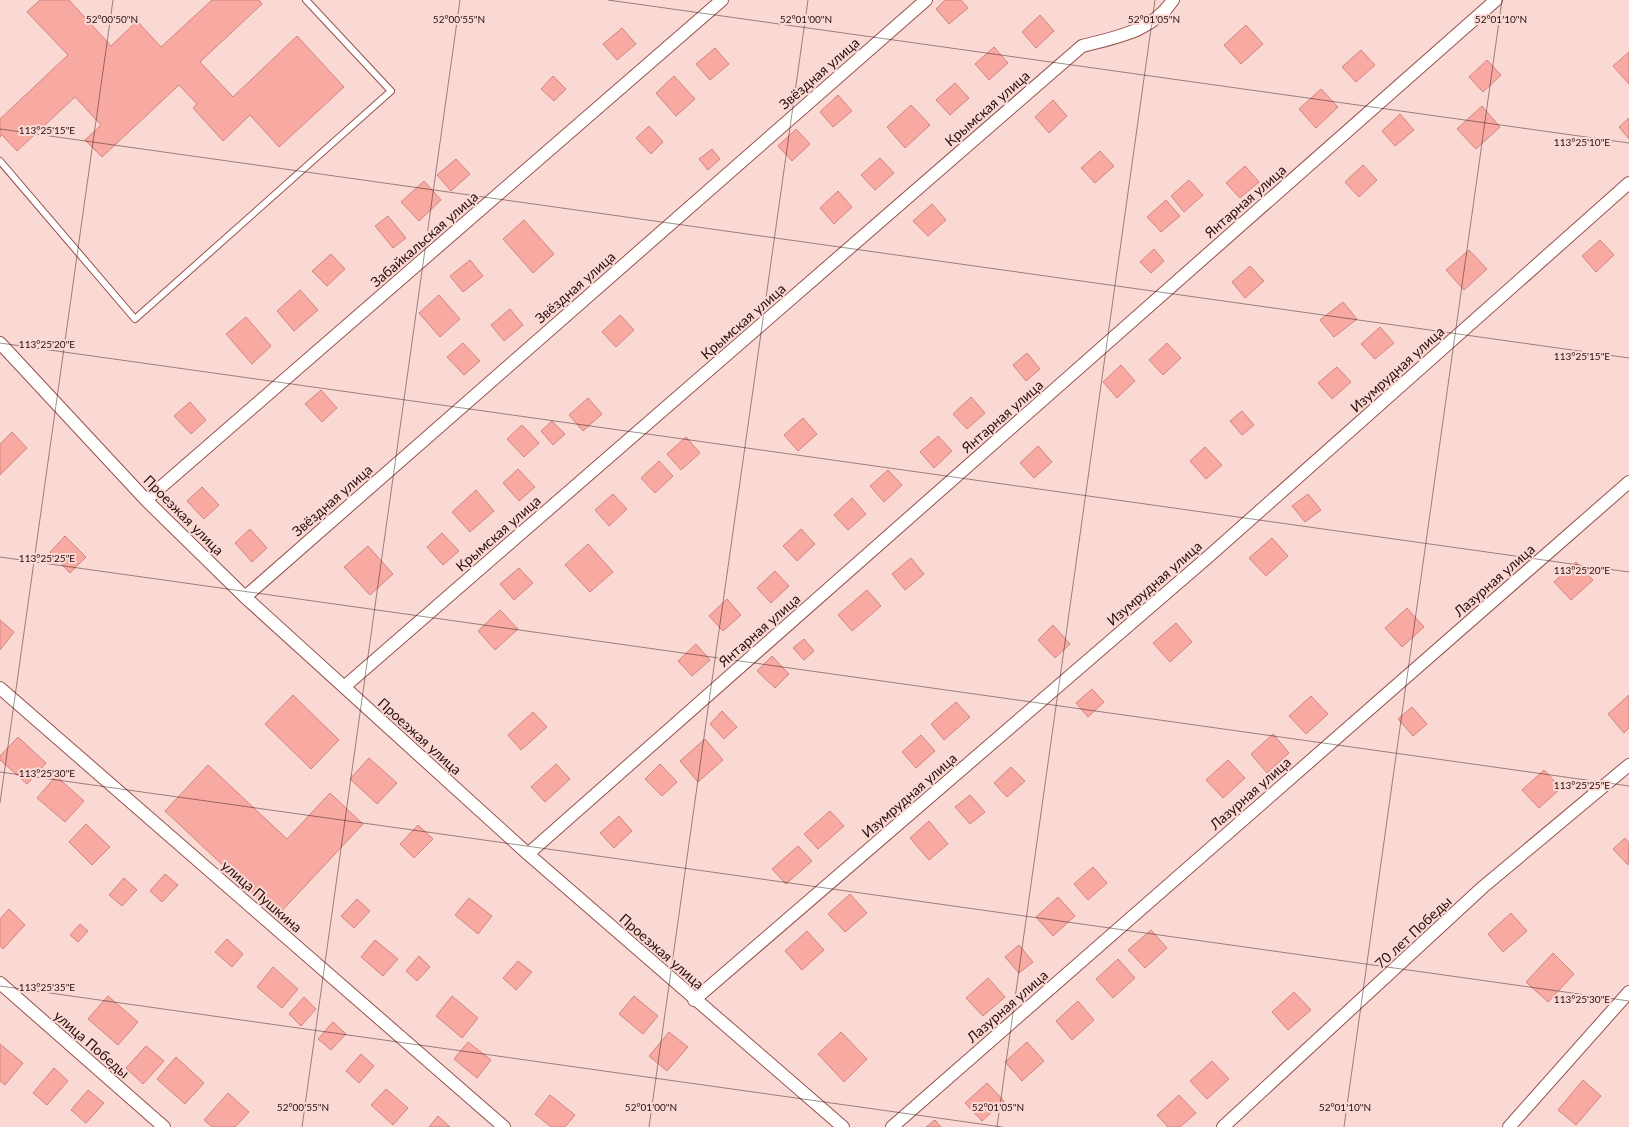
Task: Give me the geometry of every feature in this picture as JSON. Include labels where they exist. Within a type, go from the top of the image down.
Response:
[{"type":"street","name":"Забайкальская улица","points":[[146,500],[722,0]]},
{"type":"street","name":"Звёздная улица","points":[[245,597],[926,0]]},
{"type":"street","name":"Крымская улица","points":[[344,687],[1082,46],[1126,35],[1149,24],[1168,8],[1173,0]]},
{"type":"street","name":"Янтарная улица","points":[[528,854],[1496,0]]},
{"type":"street","name":"Изумрудная улица","points":[[694,1000],[1208,557],[1629,183]]},
{"type":"street","name":"Проезжая улица","points":[[0,343],[146,500],[245,597],[528,854],[694,1000],[843,1127]]},
{"type":"street","name":"Лазурная улица","points":[[892,1127],[1629,482]]},
{"type":"street","name":"улица Пушкина","points":[[0,688],[504,1127]]},
{"type":"street","name":"70 лет Победы","points":[[1223,1127],[1483,887],[1629,765]]},
{"type":"street","name":"улица Победы","points":[[0,983],[164,1127]]},
{"type":"street","points":[[1509,1127],[1629,992]]},
{"type":"lane","points":[[0,161],[135,319],[391,91],[306,0]]},
{"type":"building","points":[[40,0],[69,0],[111,46],[137,21],[161,47],[212,0],[259,0],[262,4],[200,62],[233,97],[297,36],[344,87],[279,147],[250,115],[223,141],[193,108],[197,104],[179,85],[102,157],[85,140],[101,125],[75,97],[17,151],[2,135],[0,137],[0,119],[68,55],[27,12]]},
{"type":"building","points":[[945,0],[961,0],[968,8],[949,24],[936,9]]},
{"type":"building","points":[[1040,15],[1054,31],[1036,48],[1022,32]]},
{"type":"building","points":[[1246,25],[1263,44],[1241,64],[1224,45]]},
{"type":"building","points":[[622,28],[636,44],[617,60],[603,44]]},
{"type":"building","points":[[994,47],[1008,63],[989,80],[975,64]]},
{"type":"building","points":[[715,48],[729,64],[710,80],[696,64]]},
{"type":"building","points":[[1361,50],[1375,65],[1356,82],[1342,67]]},
{"type":"building","points":[[1629,52],[1629,84],[1613,66]]},
{"type":"building","points":[[1487,60],[1501,75],[1483,92],[1469,77]]},
{"type":"building","points":[[553,76],[566,89],[554,101],[541,89]]},
{"type":"building","points":[[674,76],[695,99],[676,116],[656,93]]},
{"type":"building","points":[[955,83],[969,98],[950,115],[936,100]]},
{"type":"building","points":[[1321,89],[1338,107],[1316,128],[1299,109]]},
{"type":"building","points":[[838,95],[852,111],[833,127],[820,112]]},
{"type":"building","points":[[1053,100],[1067,116],[1049,133],[1035,117]]},
{"type":"building","points":[[911,105],[930,125],[905,148],[887,127]]},
{"type":"building","points":[[1482,106],[1500,127],[1476,149],[1457,129]]},
{"type":"building","points":[[1400,114],[1414,130],[1395,146],[1382,131]]},
{"type":"building","points":[[1629,118],[1629,139],[1619,127]]},
{"type":"building","points":[[649,126],[663,142],[651,154],[636,138]]},
{"type":"building","points":[[796,129],[810,144],[792,161],[778,146]]},
{"type":"building","points":[[712,149],[720,159],[708,170],[699,159]]},
{"type":"building","points":[[1100,151],[1114,166],[1095,183],[1081,168]]},
{"type":"building","points":[[880,158],[894,173],[875,190],[861,175]]},
{"type":"building","points":[[456,159],[470,174],[451,191],[437,175]]},
{"type":"building","points":[[1363,165],[1377,180],[1359,197],[1345,182]]},
{"type":"building","points":[[1245,166],[1259,182],[1240,198],[1226,183]]},
{"type":"building","points":[[1189,180],[1203,195],[1184,212],[1171,196]]},
{"type":"building","points":[[424,181],[441,200],[419,221],[401,202]]},
{"type":"building","points":[[838,191],[852,207],[834,224],[820,208]]},
{"type":"building","points":[[1166,200],[1180,216],[1161,232],[1147,217]]},
{"type":"building","points":[[932,204],[946,220],[928,236],[913,221]]},
{"type":"building","points":[[388,216],[406,238],[393,248],[375,226]]},
{"type":"building","points":[[524,220],[554,254],[533,273],[503,239]]},
{"type":"building","points":[[1600,240],[1614,255],[1596,272],[1582,256]]},
{"type":"building","points":[[1154,249],[1164,261],[1151,273],[1140,262]]},
{"type":"building","points":[[1469,250],[1487,269],[1464,290],[1446,270]]},
{"type":"building","points":[[331,254],[345,269],[327,286],[312,271]]},
{"type":"building","points":[[470,260],[483,276],[463,292],[450,276]]},
{"type":"building","points":[[1250,266],[1264,281],[1245,298],[1232,282]]},
{"type":"building","points":[[300,290],[318,310],[294,331],[277,311]]},
{"type":"building","points":[[439,295],[460,319],[440,337],[419,313]]},
{"type":"building","points":[[1343,302],[1357,319],[1334,337],[1320,320]]},
{"type":"building","points":[[510,309],[523,325],[504,341],[491,325]]},
{"type":"building","points":[[620,315],[634,330],[616,347],[602,332]]},
{"type":"building","points":[[246,317],[271,346],[252,364],[226,334]]},
{"type":"building","points":[[1380,327],[1394,343],[1375,359],[1361,344]]},
{"type":"building","points":[[463,343],[480,361],[464,375],[447,357]]},
{"type":"building","points":[[1167,343],[1181,358],[1163,375],[1149,360]]},
{"type":"building","points":[[1027,353],[1040,369],[1026,381],[1013,365]]},
{"type":"building","points":[[1121,365],[1135,381],[1117,398],[1103,382]]},
{"type":"building","points":[[1337,367],[1351,382],[1332,399],[1318,383]]},
{"type":"building","points":[[321,390],[337,408],[322,422],[305,404]]},
{"type":"building","points":[[971,397],[985,413],[967,429],[953,414]]},
{"type":"building","points":[[588,398],[602,414],[583,431],[569,415]]},
{"type":"building","points":[[190,402],[206,420],[191,434],[174,416]]},
{"type":"building","points":[[1242,411],[1254,425],[1242,435],[1230,421]]},
{"type":"building","points":[[803,418],[817,434],[798,451],[784,435]]},
{"type":"building","points":[[552,421],[565,434],[553,445],[541,431]]},
{"type":"building","points":[[522,425],[539,443],[524,457],[507,439]]},
{"type":"building","points":[[12,432],[27,448],[0,475],[0,444]]},
{"type":"building","points":[[938,436],[952,451],[934,468],[920,452]]},
{"type":"building","points":[[686,437],[700,453],[681,470],[667,454]]},
{"type":"building","points":[[1038,446],[1052,462],[1034,478],[1020,463]]},
{"type":"building","points":[[1205,447],[1222,465],[1206,479],[1190,461]]},
{"type":"building","points":[[659,461],[673,476],[655,493],[641,478]]},
{"type":"building","points":[[518,469],[535,487],[519,501],[503,483]]},
{"type":"building","points":[[888,470],[902,485],[884,502],[870,486]]},
{"type":"building","points":[[202,487],[219,505],[204,519],[187,501]]},
{"type":"building","points":[[476,490],[494,511],[470,532],[452,512]]},
{"type":"building","points":[[613,494],[627,509],[609,526],[595,510]]},
{"type":"building","points":[[1308,494],[1321,510],[1305,522],[1292,506]]},
{"type":"building","points":[[852,498],[866,514],[848,530],[834,515]]},
{"type":"building","points":[[250,529],[267,548],[252,562],[235,543]]},
{"type":"building","points":[[801,529],[815,544],[797,561],[783,546]]},
{"type":"building","points":[[442,533],[459,551],[443,565],[427,547]]},
{"type":"building","points":[[65,536],[86,557],[70,573],[50,552]]},
{"type":"building","points":[[1272,538],[1288,556],[1266,576],[1249,558]]},
{"type":"building","points":[[588,544],[613,572],[590,592],[565,565]]},
{"type":"building","points":[[368,546],[393,574],[370,595],[344,567]]},
{"type":"building","points":[[911,558],[924,574],[905,590],[892,574]]},
{"type":"building","points":[[1576,562],[1593,580],[1571,600],[1554,582]]},
{"type":"building","points":[[519,568],[533,583],[514,600],[500,584]]},
{"type":"building","points":[[775,571],[789,586],[771,603],[757,588]]},
{"type":"building","points":[[867,590],[881,606],[852,631],[838,615]]},
{"type":"building","points":[[727,599],[741,615],[723,631],[709,616]]},
{"type":"building","points":[[1407,608],[1424,627],[1402,647],[1385,628]]},
{"type":"building","points":[[500,610],[518,629],[495,650],[478,631]]},
{"type":"building","points":[[0,620],[14,632],[0,650]]},
{"type":"building","points":[[1176,623],[1192,642],[1170,662],[1153,643]]},
{"type":"building","points":[[1053,625],[1070,644],[1055,658],[1038,640]]},
{"type":"building","points":[[804,639],[814,651],[804,660],[793,648]]},
{"type":"building","points":[[696,644],[710,660],[692,676],[678,661]]},
{"type":"building","points":[[772,656],[789,674],[775,688],[757,671]]},
{"type":"building","points":[[1092,689],[1104,702],[1088,717],[1076,703]]},
{"type":"building","points":[[293,695],[339,740],[311,769],[265,724]]},
{"type":"building","points":[[1629,695],[1629,728],[1624,733],[1608,714]]},
{"type":"building","points":[[1311,696],[1328,714],[1306,734],[1289,716]]},
{"type":"building","points":[[956,702],[970,717],[944,740],[931,724]]},
{"type":"building","points":[[1412,707],[1427,724],[1413,736],[1398,719]]},
{"type":"building","points":[[722,711],[737,727],[724,739],[710,724]]},
{"type":"building","points":[[533,712],[547,727],[521,750],[508,735]]},
{"type":"building","points":[[1273,734],[1289,753],[1267,773],[1251,754]]},
{"type":"building","points":[[921,735],[935,751],[916,768],[902,752]]},
{"type":"building","points":[[18,737],[46,763],[27,784],[0,760],[0,756]]},
{"type":"building","points":[[705,739],[723,760],[698,782],[680,761]]},
{"type":"building","points":[[369,758],[397,783],[377,804],[350,779]]},
{"type":"building","points":[[1228,760],[1245,778],[1223,798],[1206,780]]},
{"type":"building","points":[[556,764],[570,779],[545,802],[531,787]]},
{"type":"building","points":[[660,764],[677,782],[662,796],[645,779]]},
{"type":"building","points":[[208,765],[287,839],[330,793],[363,824],[277,916],[165,811]]},
{"type":"building","points":[[1011,767],[1025,781],[1007,797],[994,783]]},
{"type":"building","points":[[1544,770],[1561,788],[1539,808],[1522,790]]},
{"type":"building","points":[[56,776],[84,801],[65,822],[37,798]]},
{"type":"building","points":[[970,795],[985,812],[970,824],[955,807]]},
{"type":"building","points":[[830,811],[844,826],[818,849],[804,834]]},
{"type":"building","points":[[619,816],[632,831],[614,848],[600,833]]},
{"type":"building","points":[[929,821],[948,844],[929,860],[910,838]]},
{"type":"building","points":[[86,824],[110,847],[92,865],[69,842]]},
{"type":"building","points":[[418,825],[433,839],[414,858],[400,844]]},
{"type":"building","points":[[1625,838],[1629,843],[1628,865],[1613,849]]},
{"type":"building","points":[[798,846],[812,861],[786,884],[772,869]]},
{"type":"building","points":[[1093,867],[1107,883],[1088,900],[1074,884]]},
{"type":"building","points":[[165,874],[178,885],[162,902],[150,891]]},
{"type":"building","points":[[124,878],[137,890],[122,906],[109,895]]},
{"type":"building","points":[[850,894],[867,913],[845,932],[828,914]]},
{"type":"building","points":[[1058,897],[1075,916],[1053,936],[1036,917]]},
{"type":"building","points":[[469,898],[492,916],[478,934],[455,915]]},
{"type":"building","points":[[357,899],[370,911],[354,928],[341,916]]},
{"type":"building","points":[[9,909],[25,925],[3,949],[0,946],[0,919]]},
{"type":"building","points":[[1511,913],[1527,931],[1503,952],[1488,934]]},
{"type":"building","points":[[80,924],[88,931],[78,942],[70,935]]},
{"type":"building","points":[[1151,930],[1167,948],[1145,968],[1128,950]]},
{"type":"building","points":[[807,931],[824,950],[802,970],[785,951]]},
{"type":"building","points":[[227,939],[243,954],[232,967],[215,952]]},
{"type":"building","points":[[375,940],[398,959],[383,976],[361,957]]},
{"type":"building","points":[[1019,945],[1033,962],[1019,973],[1005,957]]},
{"type":"building","points":[[1553,953],[1574,974],[1548,1002],[1526,982]]},
{"type":"building","points":[[419,956],[430,967],[417,981],[406,971]]},
{"type":"building","points":[[1118,959],[1135,978],[1113,998],[1096,979]]},
{"type":"building","points":[[518,961],[532,972],[516,990],[503,978]]},
{"type":"building","points":[[273,967],[298,989],[282,1008],[257,987]]},
{"type":"building","points":[[988,978],[1005,997],[983,1016],[966,998]]},
{"type":"building","points":[[1294,992],[1311,1010],[1288,1030],[1272,1012]]},
{"type":"building","points":[[108,996],[138,1022],[118,1045],[88,1019]]},
{"type":"building","points":[[452,996],[478,1018],[462,1038],[436,1016]]},
{"type":"building","points":[[634,996],[658,1016],[643,1034],[619,1014]]},
{"type":"building","points":[[304,997],[316,1009],[301,1026],[289,1014]]},
{"type":"building","points":[[1078,1001],[1094,1020],[1072,1040],[1056,1021]]},
{"type":"building","points":[[333,1022],[346,1034],[331,1050],[318,1039]]},
{"type":"building","points":[[669,1032],[688,1047],[667,1071],[649,1056]]},
{"type":"building","points":[[841,1032],[867,1059],[844,1082],[818,1054]]},
{"type":"building","points":[[468,1042],[491,1060],[477,1078],[454,1059]]},
{"type":"building","points":[[1027,1042],[1044,1061],[1022,1081],[1005,1062]]},
{"type":"building","points":[[0,1044],[23,1063],[5,1085],[0,1081]]},
{"type":"building","points":[[146,1046],[164,1061],[143,1084],[126,1068]]},
{"type":"building","points":[[361,1054],[374,1066],[359,1083],[346,1071]]},
{"type":"building","points":[[176,1057],[204,1083],[185,1104],[157,1079]]},
{"type":"building","points":[[1212,1061],[1229,1079],[1207,1099],[1190,1081]]},
{"type":"building","points":[[54,1068],[68,1081],[47,1105],[33,1093]]},
{"type":"building","points":[[1583,1080],[1601,1096],[1576,1125],[1558,1110]]},
{"type":"building","points":[[987,1083],[1004,1101],[982,1121],[965,1103]]},
{"type":"building","points":[[386,1089],[408,1108],[393,1125],[371,1105]]},
{"type":"building","points":[[88,1090],[104,1103],[86,1123],[71,1110]]},
{"type":"building","points":[[228,1093],[249,1112],[235,1127],[212,1127],[204,1120]]},
{"type":"building","points":[[550,1095],[575,1115],[565,1127],[551,1127],[535,1114]]},
{"type":"building","points":[[1179,1095],[1196,1113],[1180,1127],[1168,1127],[1157,1115]]},
{"type":"building","points":[[438,1116],[450,1127],[429,1127]]},
{"type":"building","points":[[935,1120],[941,1127],[926,1127]]}]
